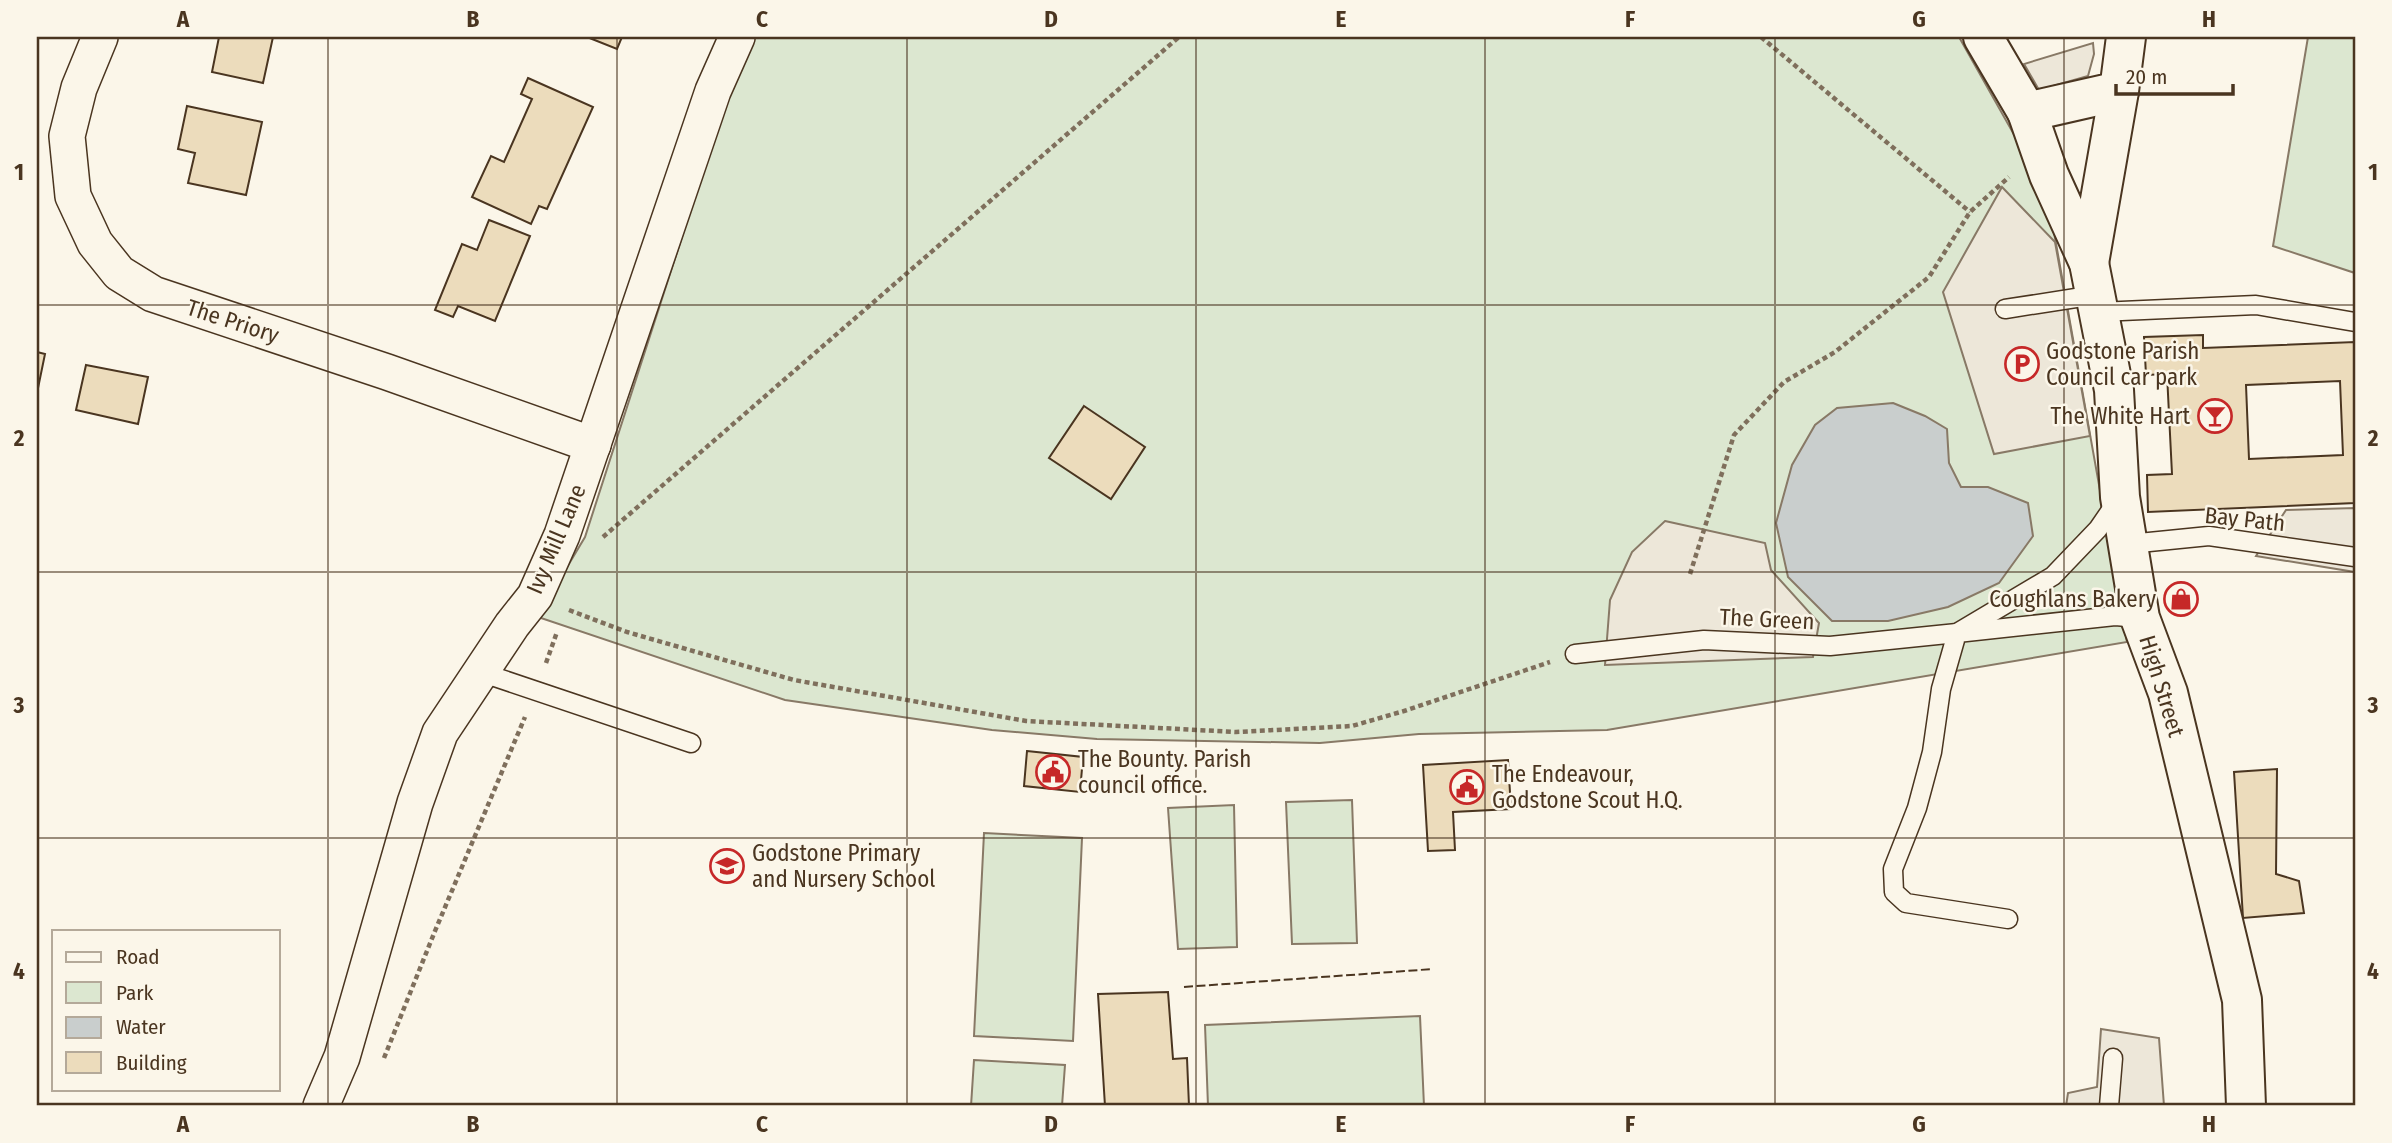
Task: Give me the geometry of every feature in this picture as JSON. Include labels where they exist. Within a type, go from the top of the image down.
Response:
[{"type":"main road","points":[[1983,37],[2026,112],[2094,290]]},
{"type":"main road","points":[[2094,290],[2126,37]]},
{"type":"main road","points":[[2026,112],[2119,91]]},
{"type":"main road","name":"High Street","points":[[2094,290],[2114,390],[2120,497],[2140,618],[2168,693],[2242,1000],[2246,1106]]},
{"type":"street","name":"The Priory","points":[[100,37],[79,88],[67,136],[73,196],[95,243],[119,273],[153,294],[387,372],[593,445]]},
{"type":"street","name":"Ivy Mill Lane","points":[[321,1106],[342,1057],[415,803],[440,733],[512,625],[535,596],[562,535],[713,91],[737,37]]},
{"type":"lane","points":[[2005,309],[2094,290],[2256,305],[2355,322]]},
{"type":"lane","name":"The Green","points":[[1956,633],[2053,576],[2098,529],[2120,497]]},
{"type":"lane","name":"Bay Path","points":[[2129,544],[2209,536],[2355,557]]},
{"type":"lane","name":"The Green","points":[[1574,654],[1704,640],[1830,646],[2115,616],[2140,618]]},
{"type":"lane","points":[[1956,633],[1941,689],[1932,752],[1917,808],[1893,869],[1894,892],[1906,903],[2008,919]]},
{"type":"lane","points":[[480,672],[691,743]]},
{"type":"lane","points":[[2109,1106],[2113,1058]]},
{"type":"path","points":[[598,541],[1179,37]]},
{"type":"path","points":[[1761,37],[1970,212]]},
{"type":"path","points":[[1690,574],[1734,435],[1784,382],[1835,352],[1929,277],[1970,212],[2012,174]]},
{"type":"path","points":[[380,1069],[536,691],[566,608],[627,632],[794,680],[1026,721],[1236,733],[1352,726],[1574,654]]},
{"type":"green space","points":[[751,37],[1959,37],[2047,193],[2127,642],[1607,730],[1419,734],[1320,743],[1097,739],[992,730],[785,700],[532,615],[557,584],[585,537],[722,113]]},
{"type":"green space","points":[[2308,37],[2355,37],[2355,273],[2273,246]]},
{"type":"green space","points":[[1352,800],[1357,943],[1292,944],[1286,802]]},
{"type":"green space","points":[[1234,805],[1237,947],[1178,949],[1168,808]]},
{"type":"green space","points":[[984,833],[1082,838],[1073,1041],[974,1036]]},
{"type":"green space","points":[[1420,1016],[1424,1106],[1208,1106],[1205,1025]]},
{"type":"green space","points":[[974,1060],[1065,1065],[1062,1106],[971,1106]]},
{"type":"shaded area","points":[[2093,43],[2094,54],[2088,76],[2039,90],[2024,64]]},
{"type":"shaded area","name":"Godstone Parish Council car park","points":[[2002,187],[2055,242],[2090,436],[1994,454],[1943,292]]},
{"type":"shaded area","points":[[2355,508],[2355,572],[2256,556],[2286,510]]},
{"type":"shaded area","points":[[1665,521],[1765,543],[1771,570],[1819,623],[1813,657],[1605,665],[1610,600],[1632,552]]},
{"type":"shaded area","points":[[2101,1029],[2159,1038],[2164,1106],[2066,1106],[2068,1093],[2097,1087]]},
{"type":"water","points":[[1893,403],[1925,416],[1947,429],[1949,463],[1961,487],[1988,487],[2028,503],[2033,536],[1999,583],[1948,607],[1888,621],[1832,621],[1788,577],[1776,523],[1792,465],[1815,425],[1837,408]]},
{"type":"building","points":[[219,37],[273,37],[263,83],[212,72]]},
{"type":"building","points":[[587,37],[622,37],[617,49]]},
{"type":"building","points":[[528,78],[593,107],[547,209],[539,206],[531,224],[472,197],[491,156],[504,162],[532,99],[521,94]]},
{"type":"building","points":[[187,106],[262,122],[246,195],[188,183],[195,153],[178,149]]},
{"type":"building","points":[[489,220],[530,236],[495,321],[458,306],[453,317],[435,310],[462,244],[477,250]]},
{"type":"building","points":[[2203,335],[2203,348],[2355,342],[2355,503],[2148,512],[2147,475],[2172,474],[2167,374],[2146,375],[2144,337]],"holes":[[[2340,381],[2343,455],[2249,459],[2246,385]]]},
{"type":"building","points":[[37,352],[45,354],[37,393]]},
{"type":"building","points":[[86,365],[148,377],[138,424],[76,410]]},
{"type":"building","points":[[1084,406],[1145,447],[1111,499],[1049,458]]},
{"type":"building","name":"The Bounty. Parish council office.","points":[[1027,751],[1083,757],[1080,792],[1024,786]]},
{"type":"building","name":"The Endeavour, Godstone Scout H.Q.","points":[[1508,760],[1511,809],[1453,812],[1455,850],[1428,851],[1423,765]]},
{"type":"building","points":[[2277,769],[2276,874],[2299,881],[2304,913],[2243,918],[2234,772]]},
{"type":"building","points":[[1168,992],[1173,1059],[1187,1058],[1189,1106],[1105,1106],[1098,994]]},
{"type":"fence","points":[[1184,987],[1433,969]]},
{"type":"place","name":"Godstone Parish Council car park","points":[[2022,364]]},
{"type":"place","name":"The White Hart","points":[[2215,416]]},
{"type":"place","name":"Coughlans Bakery","points":[[2181,599]]},
{"type":"place","name":"The Bounty. Parish council office.","points":[[1053,772]]},
{"type":"place","name":"The Endeavour, Godstone Scout H.Q.","points":[[1467,787]]},
{"type":"place","name":"Godstone Primary and Nursery School","points":[[727,866]]}]
